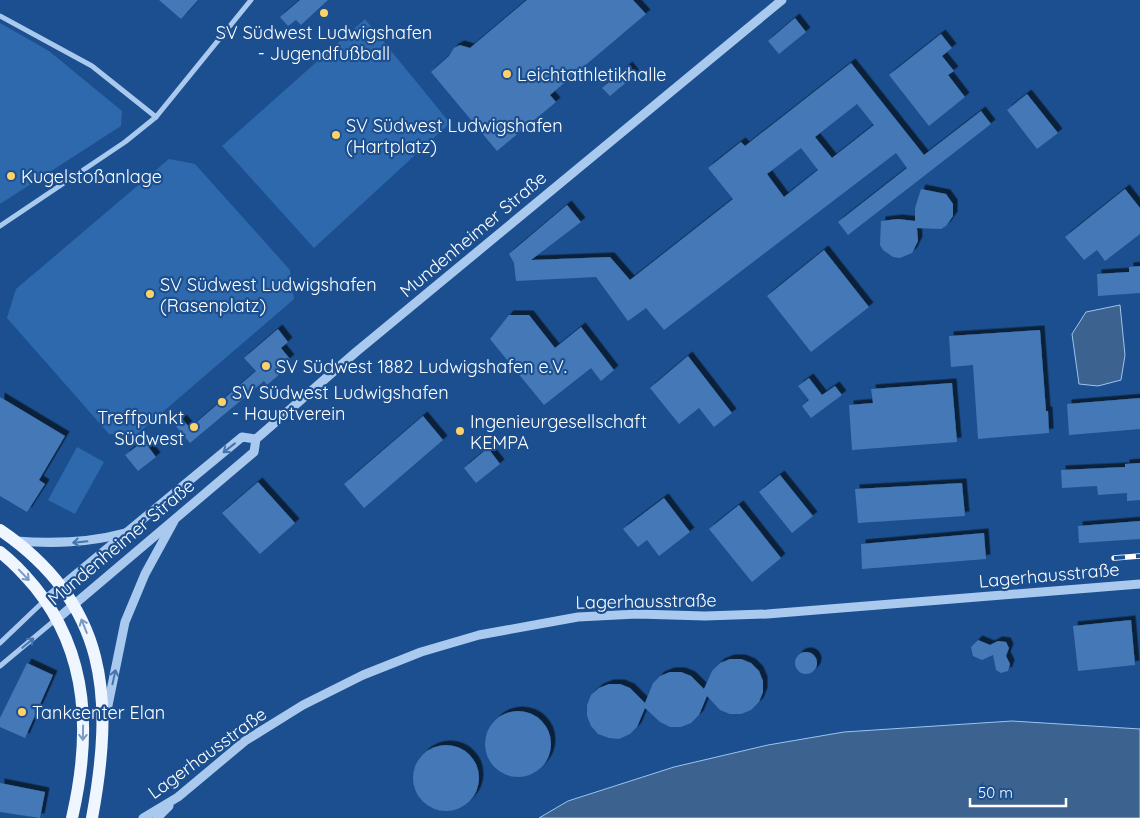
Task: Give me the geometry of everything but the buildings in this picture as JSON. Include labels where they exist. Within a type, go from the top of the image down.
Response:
[{"type":"main road","points":[[0,530],[32,554],[61,587],[82,620],[97,664],[104,725],[101,767],[92,818]]},
{"type":"main road","points":[[0,552],[29,580],[45,600],[65,633],[79,675],[84,711],[82,756],[72,818]]},
{"type":"street","points":[[0,226],[125,142],[156,118],[251,0]]},
{"type":"street","name":"Mundenheimer Straße","points":[[0,666],[254,452],[256,439],[356,352],[782,0]]},
{"type":"street","points":[[0,16],[92,66],[156,118]]},
{"type":"street","name":"Mundenheimer Straße","points":[[0,643],[45,600],[242,438],[256,439]]},
{"type":"street","points":[[104,725],[128,614],[145,574],[179,514]]},
{"type":"street","points":[[16,541],[48,544],[81,542],[128,533]]},
{"type":"street","name":"Lagerhausstraße","points":[[143,818],[178,797],[245,741],[303,705],[371,672],[421,652],[478,635],[578,617],[636,614],[705,616],[768,614],[1140,584]]},
{"type":"street","points":[[157,818],[178,797]]},
{"type":"shaded area","name":"SV Südwest Ludwigshafen (Hartplatz)","points":[[365,19],[450,123],[314,248],[222,146]]},
{"type":"shaded area","points":[[0,23],[49,51],[122,111],[121,126],[0,204]]},
{"type":"shaded area","name":"SV Südwest Ludwigshafen (Rasenplatz)","points":[[169,159],[195,164],[290,270],[294,299],[136,435],[109,434],[7,318],[16,289]]},
{"type":"shaded area","points":[[1120,305],[1125,355],[1121,380],[1098,386],[1079,384],[1072,334],[1086,312]]},
{"type":"shaded area","points":[[77,447],[104,462],[75,514],[48,500]]},
{"type":"shaded area","points":[[1012,721],[1140,729],[1140,818],[539,818],[568,801],[674,767],[768,745],[844,732]]},
{"type":"railway","points":[[1114,558],[1140,556]]},
{"type":"place","name":"SV Südwest Ludwigshafen - Jugendfußball","points":[[324,13]]},
{"type":"place","name":"Leichtathletikhalle","points":[[507,74]]},
{"type":"place","name":"SV Südwest Ludwigshafen (Hartplatz)","points":[[336,135]]},
{"type":"place","name":"Kugelstoßanlage","points":[[11,176]]},
{"type":"place","name":"SV Südwest Ludwigshafen (Rasenplatz)","points":[[150,294]]},
{"type":"place","name":"SV Südwest 1882 Ludwigshafen e.V.","points":[[266,366]]},
{"type":"place","name":"SV Südwest Ludwigshafen - Hauptverein","points":[[222,402]]},
{"type":"place","name":"Treffpunkt Südwest","points":[[194,427]]},
{"type":"place","name":"Ingenieurgesellschaft KEMPA","points":[[460,431]]},
{"type":"place","name":"Tankcenter Elan","points":[[22,712]]}]
